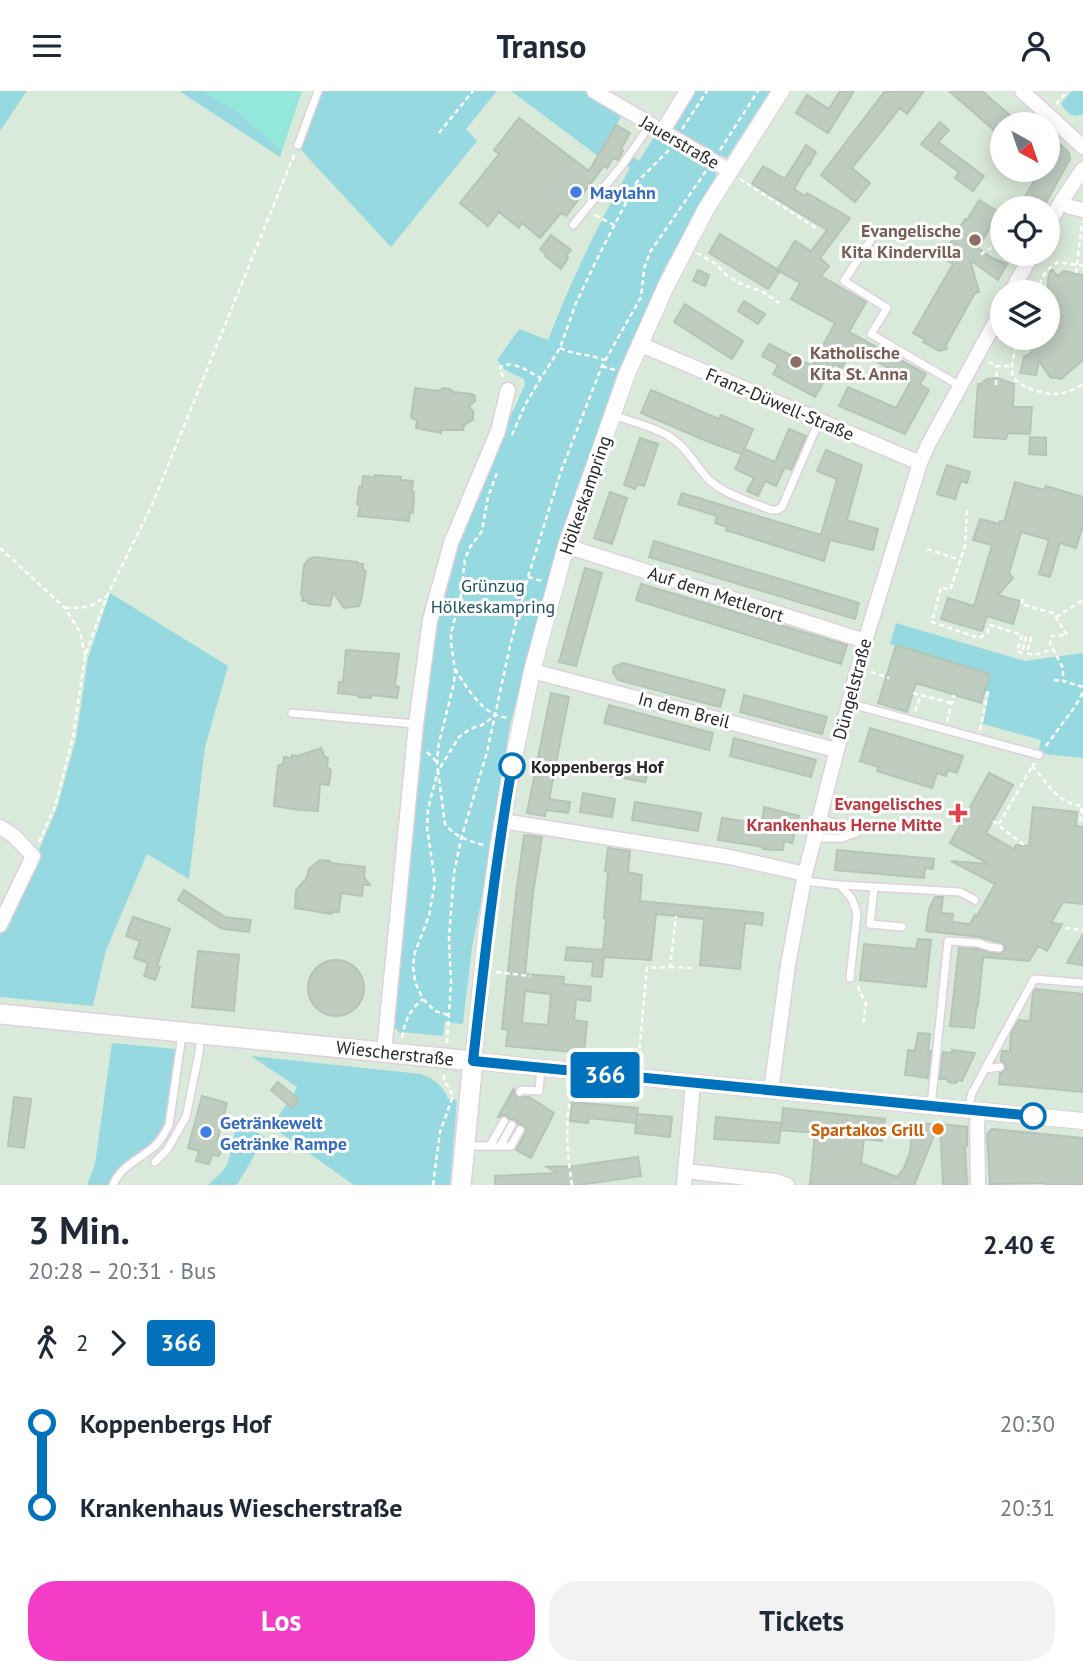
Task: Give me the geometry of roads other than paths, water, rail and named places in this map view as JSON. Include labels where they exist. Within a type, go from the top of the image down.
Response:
[{"type":"main road","name":"Wiescherstraße","points":[[0,1014],[473,1061]]},
{"type":"main road","name":"Hölkeskampring","points":[[461,1185],[473,1061]]},
{"type":"street","name":"Jauerstraße","points":[[594,91],[730,171]]},
{"type":"street","points":[[656,128],[687,91]]},
{"type":"street","name":"Hölkeskampring","points":[[473,1061],[482,971],[503,821],[521,720],[566,547],[639,344],[685,247],[781,91]]},
{"type":"street","points":[[1022,91],[1082,144]]},
{"type":"street","points":[[1083,169],[1061,202],[1083,213]]},
{"type":"street","name":"Düngelstraße","points":[[771,1091],[788,965],[804,877],[847,703],[920,463],[990,332]]},
{"type":"street","name":"Franz-Düwell-Straße","points":[[639,344],[920,463]]},
{"type":"street","points":[[392,1053],[416,724],[430,619],[451,543],[498,431],[508,390]]},
{"type":"street","name":"Auf dem Metlerort","points":[[566,547],[865,641]]},
{"type":"street","name":"In dem Breil","points":[[532,671],[836,750]]},
{"type":"street","points":[[503,821],[730,857],[804,877]]},
{"type":"street","points":[[0,827],[14,835],[33,856],[0,925]]},
{"type":"street","name":"Wiescherstraße","points":[[473,1061],[1083,1121]]},
{"type":"street","points":[[693,1083],[684,1178],[775,1181],[787,1185]]},
{"type":"street","points":[[973,1110],[977,1123],[978,1185]]},
{"type":"lane","points":[[298,145],[318,91]]},
{"type":"lane","points":[[572,225],[656,128]]},
{"type":"lane","points":[[874,235],[844,281],[887,308],[871,334],[960,386]]},
{"type":"lane","points":[[613,415],[668,435],[717,486],[727,493],[771,510],[782,507],[819,421]]},
{"type":"lane","points":[[847,703],[1039,755]]},
{"type":"lane","points":[[292,713],[416,724]]},
{"type":"lane","points":[[818,818],[850,825]]},
{"type":"lane","points":[[814,838],[842,838],[856,833]]},
{"type":"lane","points":[[804,877],[841,885],[961,892],[975,900]]},
{"type":"lane","points":[[841,885],[852,899],[856,913],[850,978]]},
{"type":"lane","points":[[874,887],[870,924],[902,927]]},
{"type":"lane","points":[[931,1106],[948,941],[999,948]]},
{"type":"lane","points":[[973,1110],[972,1093],[1034,978],[1083,983]]},
{"type":"lane","points":[[155,1162],[167,1150],[186,1117],[199,1053],[191,1032]]},
{"type":"lane","points":[[113,1185],[122,1170],[155,1146],[169,1125],[191,1032]]},
{"type":"lane","points":[[536,1101],[533,1092],[541,1067]]},
{"type":"lane","points":[[985,1069],[1000,1067]]},
{"type":"lane","points":[[520,1092],[533,1092]]},
{"type":"lane","points":[[490,1146],[504,1121]]},
{"type":"lane","points":[[500,1146],[512,1125]]},
{"type":"lane","points":[[464,1146],[511,1146],[520,1130]]},
{"type":"place","name":"Maylahn","points":[[576,192]]},
{"type":"place","name":"Evangelische Kita Kindervilla","points":[[975,240]]},
{"type":"place","name":"Katholische Kita St. Anna","points":[[796,362]]},
{"type":"place","name":"Koppenbergs Hof","points":[[512,766]]},
{"type":"place","name":"Evangelisches Krankenhaus Herne Mitte","points":[[958,813]]},
{"type":"place","name":"Spartakos Grill","points":[[938,1129]]},
{"type":"place","name":"Getränkewelt Getränke Rampe","points":[[206,1132]]},
{"type":"park label","name":"Grünzug Hölkeskampring","points":[[493,596]]}]
